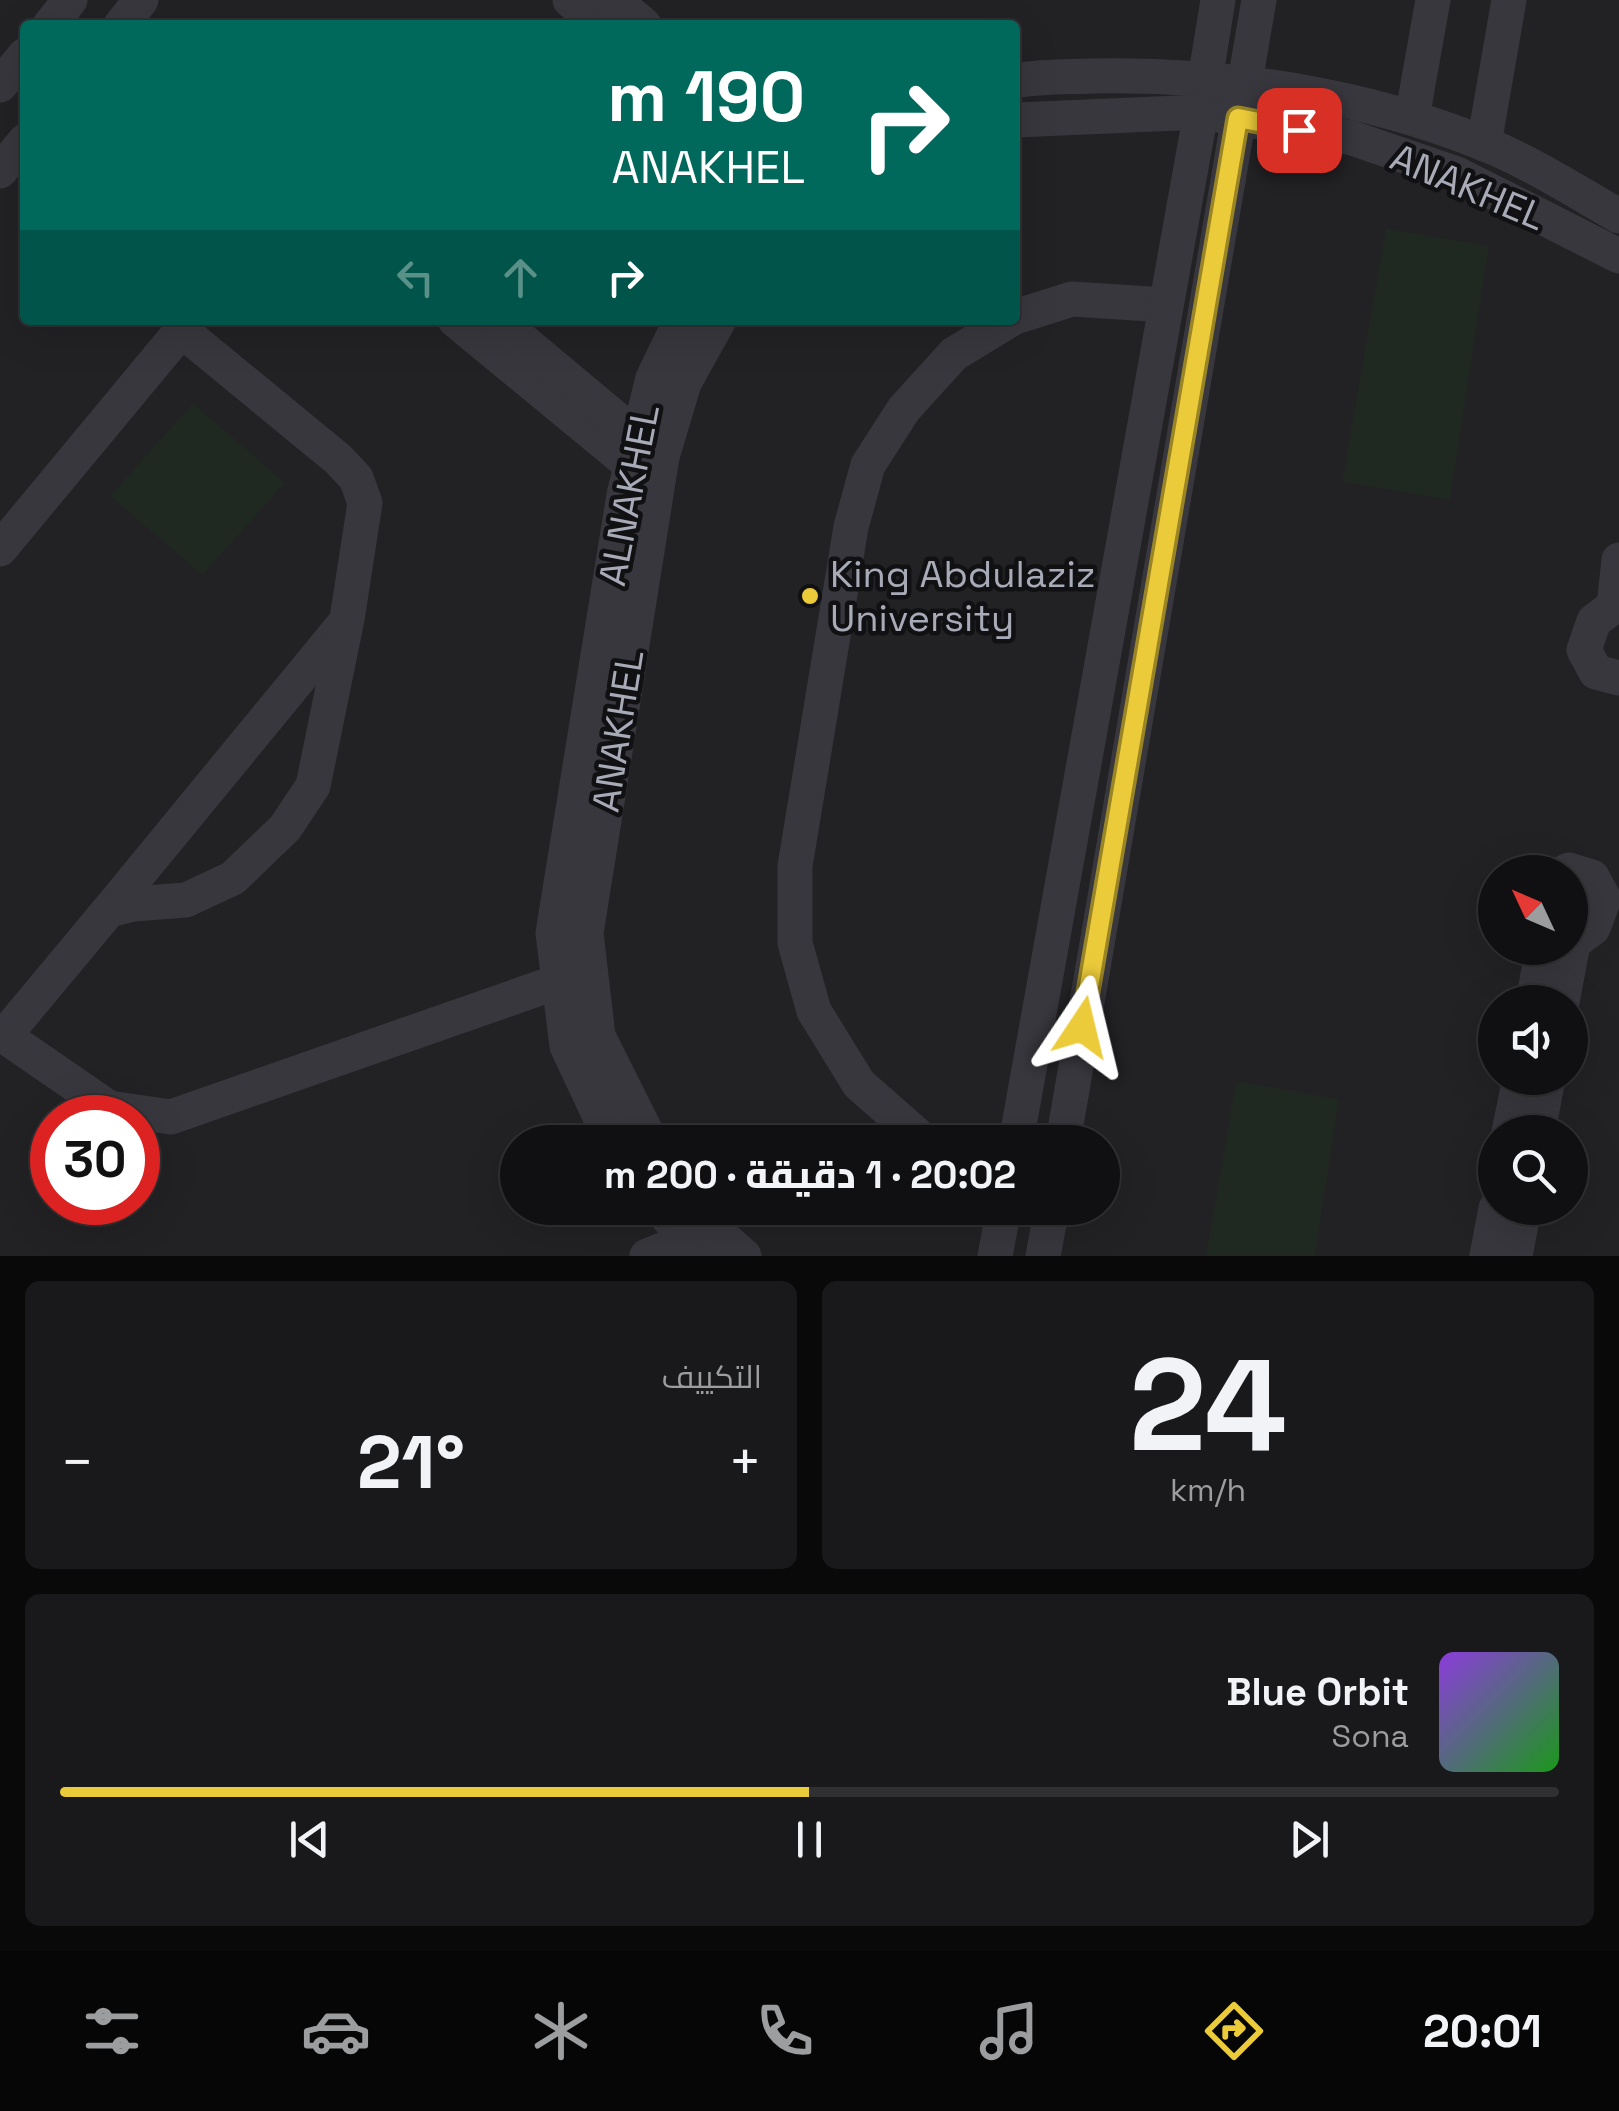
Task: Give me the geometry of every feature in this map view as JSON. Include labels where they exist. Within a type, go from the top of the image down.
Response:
[{"type":"street","points":[[54,20],[70,0]]},
{"type":"street","points":[[124,20],[141,0]]},
{"type":"street","points":[[570,0],[594,20]]},
{"type":"street","points":[[614,0],[638,20]]},
{"type":"street","points":[[1019,1125],[1218,0]]},
{"type":"street","points":[[1066,1125],[1259,0]]},
{"type":"street","points":[[1412,118],[1433,0]]},
{"type":"street","points":[[1484,144],[1509,0]]},
{"type":"street","points":[[0,85],[20,61]]},
{"type":"street","points":[[1020,81],[1145,75],[1202,96],[1241,102],[1330,97],[1412,118],[1484,144],[1525,162],[1619,216]]},
{"type":"street","points":[[1020,119],[1202,96]]},
{"type":"street","name":"ANAKHEL","points":[[1241,102],[1457,174],[1619,256]]},
{"type":"street","points":[[0,171],[20,147]]},
{"type":"street","points":[[1020,315],[1072,299],[1166,305]]},
{"type":"street","points":[[0,549],[185,325],[338,459],[356,478],[365,504],[347,620],[313,786],[285,828],[232,878],[186,900],[109,910]]},
{"type":"street","points":[[462,325],[634,451]]},
{"type":"street","points":[[503,325],[634,451]]},
{"type":"street","name":"ALNAKHEL","points":[[604,1125],[568,1046],[553,933],[634,451],[653,378],[679,325]]},
{"type":"street","name":"ANAKHEL","points":[[643,1125],[598,1036],[586,933],[662,458],[684,383],[716,325]]},
{"type":"street","points":[[905,1125],[859,1084],[814,1011],[794,943],[796,866],[851,527],[868,466],[904,409],[954,354],[1001,325]]},
{"type":"street","points":[[1619,560],[1614,606],[1594,621],[1584,650],[1596,672],[1619,678]]},
{"type":"street","points":[[347,620],[2,1035],[109,1108],[170,1117],[557,982]]},
{"type":"street","points":[[1588,876],[1604,899],[1588,932]]},
{"type":"street","points":[[647,1256],[693,1235],[703,1220],[744,1256]]},
{"type":"street","points":[[996,1256],[1001,1225]]},
{"type":"street","points":[[1044,1256],[1049,1225]]},
{"type":"street","points":[[1487,1256],[1493,1225]]},
{"type":"street","points":[[1516,1256],[1521,1225]]},
{"type":"shaded area","name":"King Abdulaziz University","points":[[0,0],[1619,0],[1619,1256],[0,1256]]},
{"type":"shaded area","points":[[1386,228],[1489,246],[1450,500],[1342,482]]},
{"type":"shaded area","points":[[193,403],[285,483],[202,575],[110,496]]},
{"type":"shaded area","points":[[1236,1081],[1339,1099],[1315,1256],[1206,1256]]},
{"type":"place","name":"King Abdulaziz University","points":[[810,596]]},
{"type":"route","points":[[1082,1027],[1238,118],[1299,130]]}]
